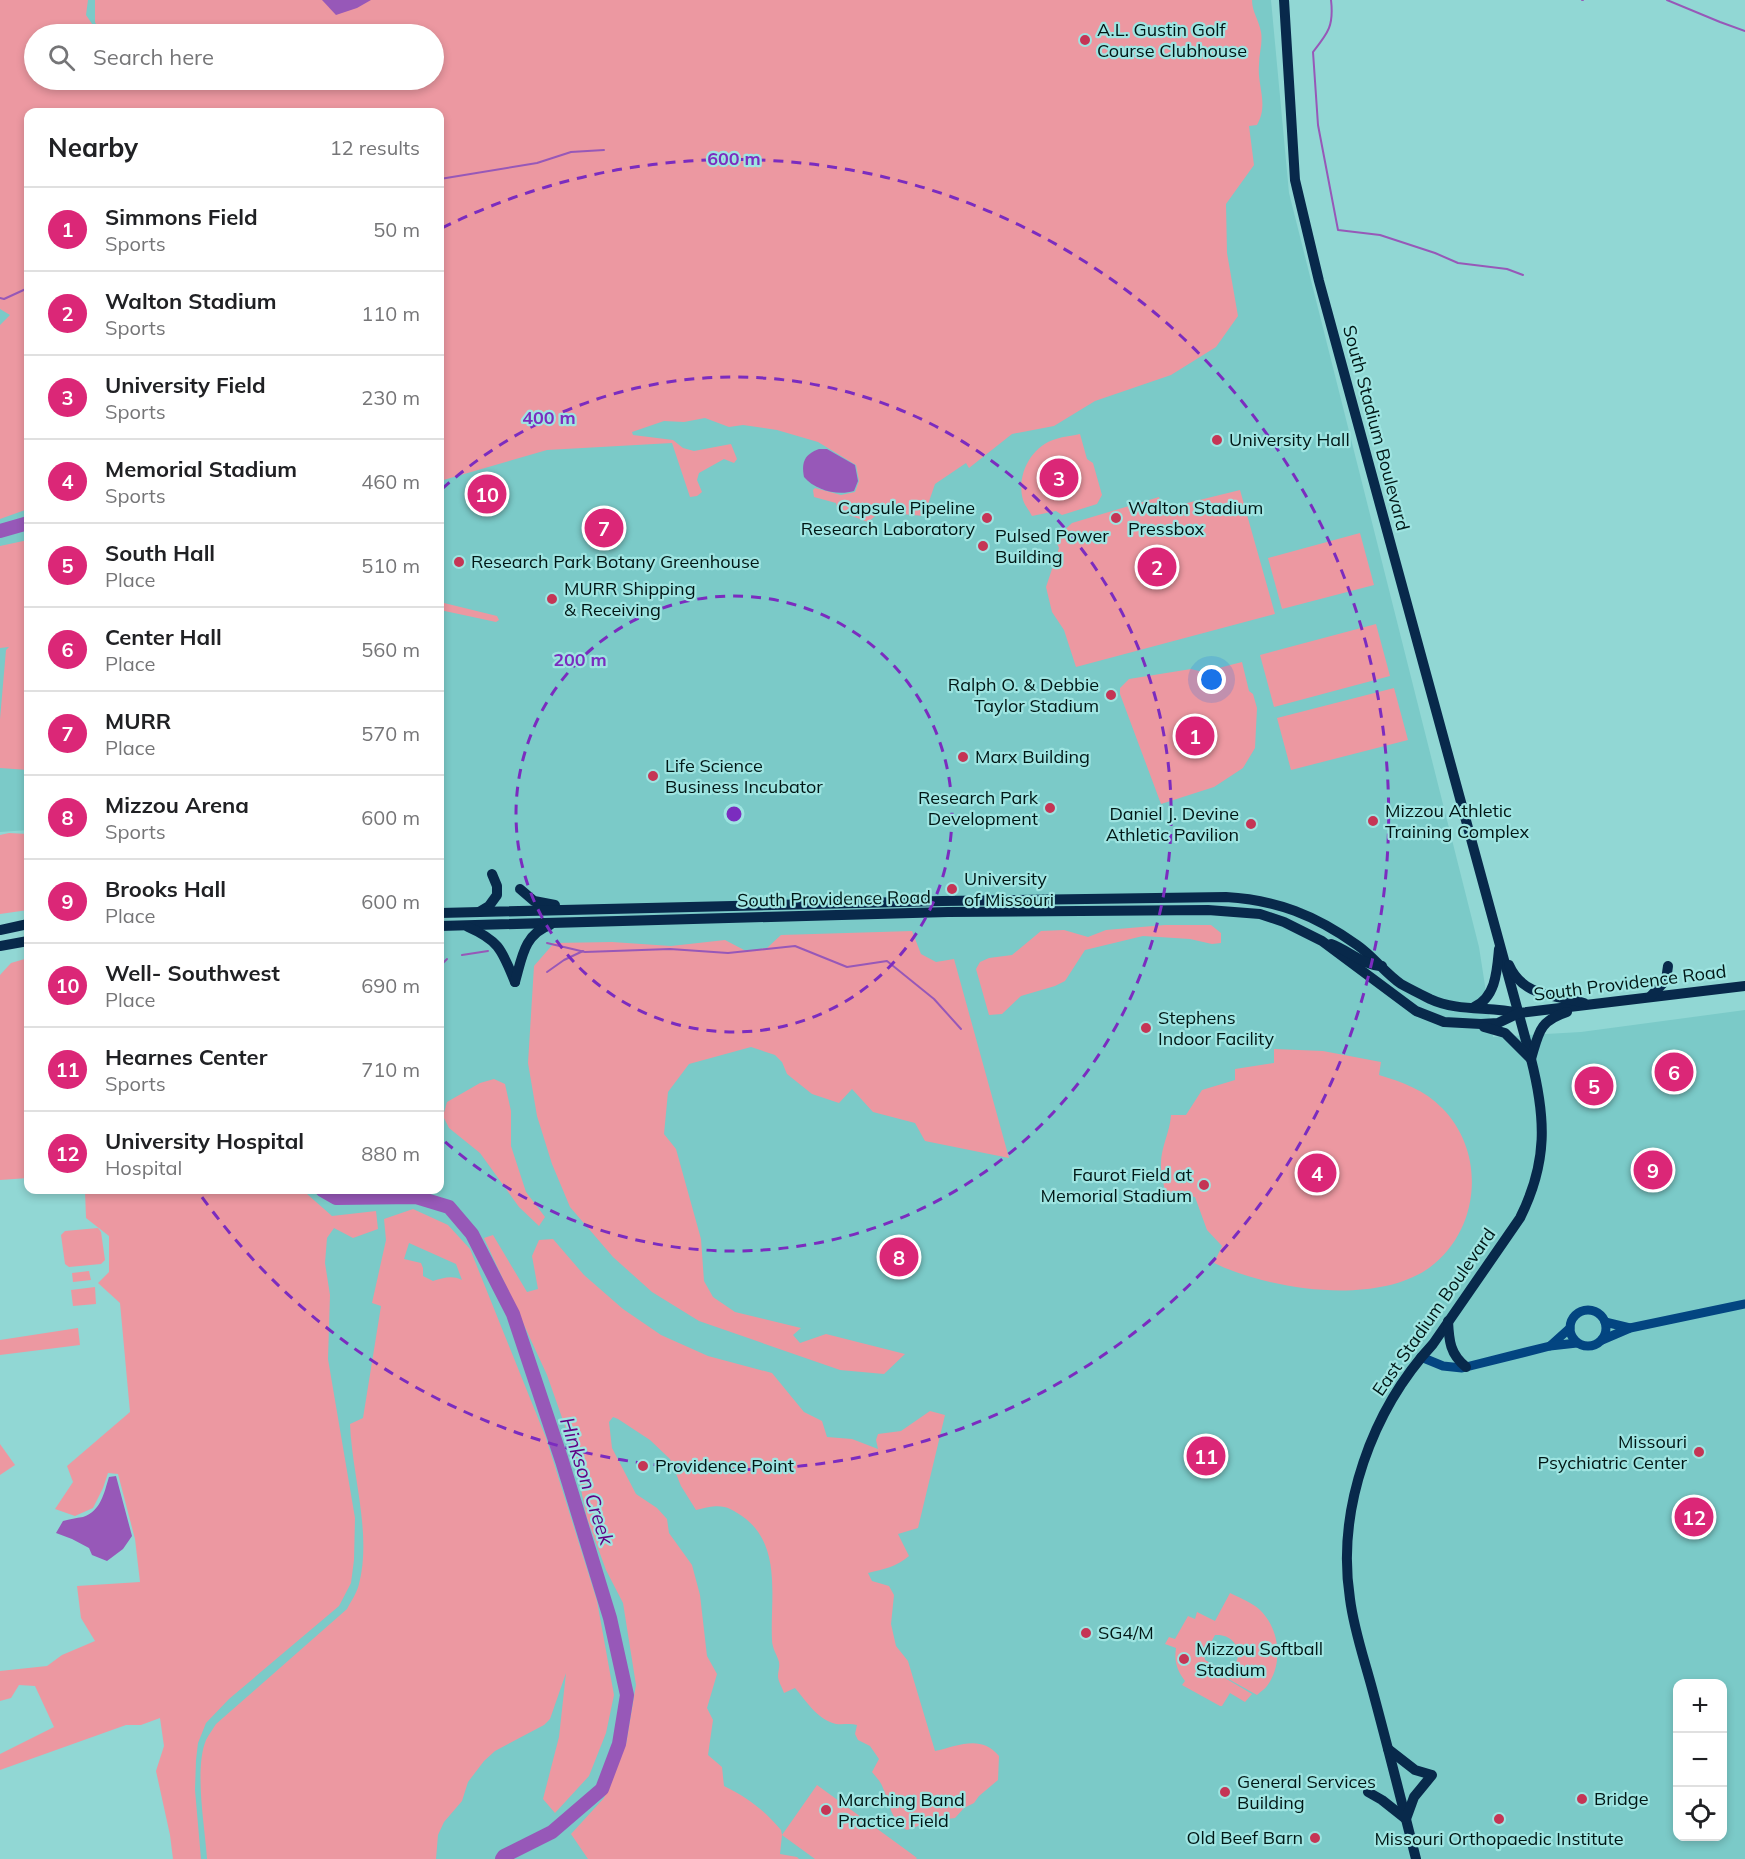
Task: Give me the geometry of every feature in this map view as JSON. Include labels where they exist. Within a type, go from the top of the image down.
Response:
[{"type":"main road","name":"South Stadium Boulevard","points":[[1284,0],[1295,180],[1318,281],[1476,857]]},
{"type":"main road","name":"East Stadium Boulevard","points":[[1416,1859],[1349,1598],[1348,1541],[1355,1496],[1367,1453],[1391,1401],[1520,1218],[1541,1160],[1544,1126],[1539,1088],[1476,857]]},
{"type":"main road","points":[[478,912],[489,906],[497,896],[497,886],[492,873]]},
{"type":"main road","points":[[520,889],[534,901],[553,904],[566,911]]},
{"type":"main road","name":"South Providence Road","points":[[444,913],[942,901],[1254,898],[1307,915],[1357,945],[1401,983],[1431,999],[1464,1009],[1499,1008],[1519,1013]]},
{"type":"main road","name":"South Providence Road","points":[[444,926],[948,912],[1208,910],[1260,914],[1284,922],[1322,941],[1416,1011],[1444,1022],[1498,1023],[1519,1013],[1745,986]]},
{"type":"main road","points":[[465,925],[495,942],[515,982],[523,954],[534,933],[558,922]]},
{"type":"main road","points":[[0,930],[24,925]]},
{"type":"main road","points":[[1322,941],[1344,949],[1370,965],[1383,966]]},
{"type":"main road","points":[[0,946],[24,942]]},
{"type":"main road","points":[[1500,942],[1511,970],[1525,987],[1543,994],[1590,1004]]},
{"type":"main road","points":[[1471,1009],[1484,1003],[1492,990],[1500,942]]},
{"type":"main road","points":[[1650,997],[1666,980],[1668,966]]},
{"type":"main road","points":[[1471,1024],[1505,1033],[1531,1059],[1540,1029],[1545,1022],[1554,1016],[1590,1004]]},
{"type":"main road","points":[[1448,1321],[1451,1349],[1466,1367]]},
{"type":"main road","points":[[1368,1792],[1383,1800],[1406,1819],[1414,1797],[1432,1775],[1414,1770],[1388,1749]]},
{"type":"street","points":[[1421,1357],[1452,1368],[1466,1367],[1550,1346],[1577,1343],[1587,1347],[1630,1328],[1745,1304]]},
{"type":"street","points":[[1577,1343],[1570,1333],[1570,1328],[1574,1317],[1584,1310],[1597,1312],[1605,1322],[1606,1328],[1602,1340]]},
{"type":"street","points":[[1605,1322],[1630,1328]]},
{"type":"street","points":[[1550,1346],[1570,1328]]},
{"type":"shaded area","name":"University of Missouri","points":[[0,0],[1271,0],[1289,193],[1479,947],[1493,1037],[1581,1032],[1745,1010],[1745,1859],[181,1859],[113,1194],[444,1194],[444,108],[24,108],[24,830],[0,832]]},
{"type":"shaded area","points":[[0,0],[88,0],[86,15],[92,24],[24,24],[24,90],[444,90],[444,24],[96,24],[95,0],[1252,0],[1260,28],[1259,73],[1262,110],[1257,125],[1249,126],[1254,165],[1226,204],[1227,253],[1238,316],[1216,347],[1171,375],[1095,401],[1054,426],[1012,434],[969,468],[966,463],[935,484],[924,516],[880,512],[868,522],[838,511],[836,503],[814,497],[813,490],[815,488],[841,495],[855,492],[859,481],[856,465],[818,442],[777,430],[743,425],[729,427],[705,418],[684,422],[664,421],[632,432],[633,435],[673,440],[683,448],[694,451],[731,444],[737,459],[734,463],[724,459],[699,473],[697,480],[702,492],[697,496],[690,497],[672,443],[547,450],[444,480],[444,108],[24,108],[24,510],[0,519],[0,325],[10,315],[0,309]]},
{"type":"shaded area","points":[[322,0],[371,0],[357,8],[336,15]]},
{"type":"shaded area","points":[[1080,434],[1087,459],[1093,463],[1102,495],[1097,504],[1062,515],[1056,511],[1032,516],[1024,502],[1021,490],[1028,463],[1039,448],[1047,443]]},
{"type":"shaded area","points":[[819,449],[827,449],[855,465],[858,481],[854,491],[841,493],[827,491],[804,477],[805,459],[810,453]]},
{"type":"shaded area","points":[[1240,490],[1275,614],[1076,667],[1064,630],[1052,612],[1046,587],[1059,548],[1055,539],[1072,523],[1159,497],[1163,509]]},
{"type":"shaded area","points":[[1360,533],[1374,585],[1282,609],[1268,558]]},
{"type":"shaded area","points":[[24,541],[24,770],[0,768],[0,719],[6,650],[9,647],[0,648],[0,546]]},
{"type":"shaded area","points":[[444,603],[497,616],[499,620],[496,622],[444,611]]},
{"type":"shaded area","points":[[1376,624],[1390,676],[1274,707],[1260,655]]},
{"type":"shaded area","points":[[1242,662],[1249,691],[1253,694],[1257,708],[1255,748],[1243,768],[1214,787],[1161,804],[1120,694],[1120,688],[1129,679],[1191,669],[1203,672]]},
{"type":"shaded area","points":[[1394,688],[1408,740],[1291,770],[1277,718]]},
{"type":"shaded area","points":[[24,834],[24,911],[0,914],[0,835]]},
{"type":"shaded area","points":[[1165,925],[1211,925],[1221,933],[1221,943],[1212,944],[1190,939],[1143,936],[1085,950],[1065,981],[1021,996],[1002,1014],[989,1015],[976,969],[980,962],[989,958],[1012,955],[1041,931],[1064,930],[1088,937],[1106,930]]},
{"type":"shaded area","points":[[912,931],[921,954],[936,962],[954,959],[1009,1158],[925,1141],[915,1123],[873,1112],[852,1089],[839,1103],[812,1094],[787,1074],[782,1062],[775,1055],[751,1047],[689,1064],[668,1092],[664,1134],[676,1149],[701,1239],[704,1281],[713,1297],[735,1312],[801,1328],[793,1335],[800,1343],[826,1334],[905,1354],[884,1374],[840,1370],[699,1321],[652,1292],[613,1257],[570,1207],[552,1164],[537,1116],[528,1063],[534,966],[554,943],[612,942],[671,946],[725,940],[746,951],[767,948],[781,935]]},
{"type":"shaded area","points":[[24,959],[24,1178],[0,1180],[0,975],[11,963]]},
{"type":"shaded area","name":"Faurot Field at Memorial Stadium","points":[[1274,1049],[1323,1051],[1381,1062],[1379,1075],[1421,1091],[1442,1108],[1456,1126],[1466,1147],[1471,1169],[1472,1191],[1459,1234],[1446,1252],[1429,1268],[1407,1280],[1380,1287],[1352,1290],[1322,1290],[1264,1281],[1214,1263],[1222,1246],[1207,1230],[1195,1197],[1184,1195],[1182,1202],[1165,1200],[1161,1160],[1171,1115],[1186,1115],[1202,1090],[1235,1080],[1235,1069],[1274,1063]]},
{"type":"shaded area","points":[[494,1079],[505,1084],[511,1111],[511,1146],[526,1192],[545,1217],[539,1226],[519,1207],[480,1153],[449,1128],[444,1118],[447,1102],[480,1083]]},
{"type":"shaded area","points":[[85,1194],[307,1194],[332,1216],[376,1211],[378,1229],[353,1238],[334,1228],[327,1238],[325,1263],[330,1295],[328,1359],[355,1518],[351,1583],[339,1606],[229,1699],[206,1723],[198,1743],[196,1760],[195,1790],[201,1859],[173,1859],[156,1771],[164,1746],[160,1718],[141,1725],[126,1725],[0,1770],[0,1754],[54,1727],[35,1686],[19,1685],[11,1698],[0,1701],[0,1671],[47,1666],[62,1655],[95,1641],[81,1618],[77,1586],[140,1582],[135,1539],[118,1474],[108,1473],[93,1508],[75,1516],[55,1509],[73,1482],[67,1466],[130,1412],[120,1303],[98,1283],[109,1272],[109,1236],[86,1218]]},
{"type":"shaded area","points":[[413,1209],[448,1225],[470,1249],[546,1438],[597,1601],[614,1695],[606,1733],[589,1776],[555,1813],[543,1799],[559,1737],[566,1673],[550,1719],[544,1725],[495,1751],[468,1782],[462,1801],[444,1822],[438,1835],[436,1859],[207,1859],[201,1766],[207,1738],[216,1724],[347,1609],[359,1584],[362,1565],[362,1525],[350,1424],[363,1418],[381,1306],[372,1303],[386,1240],[384,1219]],"holes":[[[409,1243],[456,1264],[462,1280],[451,1277],[433,1281],[423,1276],[421,1263],[404,1259]]]},
{"type":"shaded area","points":[[98,1228],[101,1232],[105,1260],[101,1264],[69,1267],[65,1264],[61,1235],[65,1231]]},
{"type":"shaded area","points":[[493,1235],[527,1292],[538,1289],[532,1256],[539,1240],[553,1239],[584,1275],[623,1309],[661,1335],[708,1356],[772,1373],[804,1412],[822,1421],[827,1437],[852,1439],[878,1449],[876,1440],[878,1434],[901,1431],[930,1411],[945,1415],[918,1528],[898,1534],[909,1556],[895,1565],[868,1573],[872,1581],[889,1586],[894,1595],[891,1624],[896,1646],[908,1661],[935,1751],[977,1743],[992,1749],[999,1756],[998,1780],[974,1803],[964,1808],[955,1818],[932,1821],[907,1830],[897,1822],[882,1786],[872,1772],[879,1759],[870,1746],[858,1740],[855,1734],[857,1725],[836,1724],[824,1719],[795,1688],[784,1693],[778,1678],[779,1662],[772,1643],[770,1559],[757,1531],[746,1519],[728,1508],[717,1506],[696,1510],[681,1486],[670,1459],[650,1440],[613,1417],[609,1422],[612,1448],[636,1494],[657,1508],[667,1519],[669,1533],[692,1565],[700,1595],[707,1656],[717,1674],[707,1708],[713,1720],[708,1755],[722,1767],[724,1786],[755,1805],[781,1830],[780,1854],[799,1859],[588,1859],[571,1834],[604,1798],[626,1744],[636,1685],[623,1603],[606,1570],[587,1518],[572,1446],[547,1375],[484,1238]]},
{"type":"shaded area","points":[[89,1271],[91,1280],[73,1282],[72,1273]]},
{"type":"shaded area","points":[[95,1287],[96,1304],[73,1306],[71,1290]]},
{"type":"shaded area","points":[[78,1328],[80,1345],[0,1355],[0,1340]]},
{"type":"shaded area","points":[[0,1444],[15,1465],[0,1475]]},
{"type":"shaded area","points":[[116,1476],[132,1536],[123,1549],[107,1561],[92,1555],[89,1548],[56,1533],[63,1521],[83,1517],[94,1510],[101,1501],[109,1477]]},
{"type":"shaded area","points":[[1230,1593],[1255,1606],[1263,1613],[1274,1632],[1277,1643],[1276,1666],[1267,1686],[1257,1695],[1198,1662],[1252,1694],[1245,1702],[1230,1693],[1220,1706],[1182,1685],[1185,1681],[1177,1666],[1176,1648],[1165,1644],[1169,1637],[1175,1639],[1188,1616],[1195,1619],[1197,1612],[1215,1621]],"holes":[[[1215,1635],[1223,1636],[1234,1643],[1238,1654],[1237,1661],[1227,1672],[1205,1660],[1204,1655]]]},
{"type":"shaded area","name":"Marching Band Practice Field","points":[[817,1785],[917,1858],[815,1859],[782,1835]]},
{"type":"waterway","points":[[1331,0],[1332,16],[1329,29],[1313,52],[1318,125],[1338,230],[1380,235],[1458,263],[1507,269],[1523,275]]},
{"type":"waterway","points":[[1667,0],[1745,31]]},
{"type":"waterway","points":[[444,178],[537,163],[571,152],[604,150]]},
{"type":"waterway","points":[[0,298],[4,299],[24,290]]},
{"type":"waterway","name":"Hinkson Creek","points":[[0,531],[24,524]]},
{"type":"waterway","points":[[547,943],[585,952],[670,949],[728,953],[795,946],[847,967],[887,961],[934,999],[961,1029]]},
{"type":"waterway","points":[[462,955],[488,951]]},
{"type":"waterway","points":[[547,972],[583,951]]},
{"type":"waterway","points":[[444,962],[447,959]]},
{"type":"waterway","name":"Hinkson Creek","points":[[329,1194],[336,1198],[416,1197],[449,1207],[472,1234],[513,1314],[562,1461],[610,1618],[627,1695],[619,1744],[602,1789],[552,1832],[502,1859]]},
{"type":"place","name":"A.L. Gustin Golf Course Clubhouse","points":[[1085,40]]},
{"type":"place","name":"University Hall","points":[[1217,440]]},
{"type":"place","name":"University Field","points":[[1059,478]]},
{"type":"place","name":"Well- Southwest","points":[[487,494]]},
{"type":"place","name":"Capsule Pipeline Research Laboratory","points":[[987,518]]},
{"type":"place","name":"Walton Stadium Pressbox","points":[[1116,518]]},
{"type":"place","name":"MURR","points":[[604,528]]},
{"type":"place","name":"Pulsed Power Building","points":[[983,546]]},
{"type":"place","name":"Research Park Botany Greenhouse","points":[[459,562]]},
{"type":"place","name":"Walton Stadium","points":[[1157,567]]},
{"type":"place","name":"MURR Shipping & Receiving","points":[[552,599]]},
{"type":"place","name":"Ralph O. & Debbie Taylor Stadium","points":[[1111,695]]},
{"type":"place","name":"Simmons Field","points":[[1195,736]]},
{"type":"place","name":"Marx Building","points":[[963,757]]},
{"type":"place","name":"Life Science Business Incubator","points":[[653,776]]},
{"type":"place","name":"Research Park Development","points":[[1050,808]]},
{"type":"place","name":"Mizzou Athletic Training Complex","points":[[1373,821]]},
{"type":"place","name":"Daniel J. Devine Athletic Pavilion","points":[[1251,824]]},
{"type":"place","name":"University of Missouri","points":[[952,889]]},
{"type":"place","name":"Stephens Indoor Facility","points":[[1146,1028]]},
{"type":"place","name":"Center Hall","points":[[1674,1072]]},
{"type":"place","name":"South Hall","points":[[1594,1086]]},
{"type":"place","name":"Brooks Hall","points":[[1653,1170]]},
{"type":"place","name":"Memorial Stadium","points":[[1317,1173]]},
{"type":"place","name":"Faurot Field at Memorial Stadium","points":[[1204,1185]]},
{"type":"place","name":"Mizzou Arena","points":[[899,1257]]},
{"type":"place","name":"Missouri Psychiatric Center","points":[[1699,1452]]},
{"type":"place","name":"Hearnes Center","points":[[1206,1456]]},
{"type":"place","name":"Providence Point","points":[[643,1466]]},
{"type":"place","name":"University Hospital","points":[[1694,1517]]},
{"type":"place","name":"SG4/M","points":[[1086,1633]]},
{"type":"place","name":"Mizzou Softball Stadium","points":[[1184,1659]]},
{"type":"place","name":"General Services Building","points":[[1225,1792]]},
{"type":"place","name":"Bridge","points":[[1582,1799]]},
{"type":"place","name":"Marching Band Practice Field","points":[[826,1810]]},
{"type":"place","name":"Missouri Orthopaedic Institute","points":[[1499,1819]]},
{"type":"place","name":"Old Beef Barn","points":[[1315,1838]]}]
